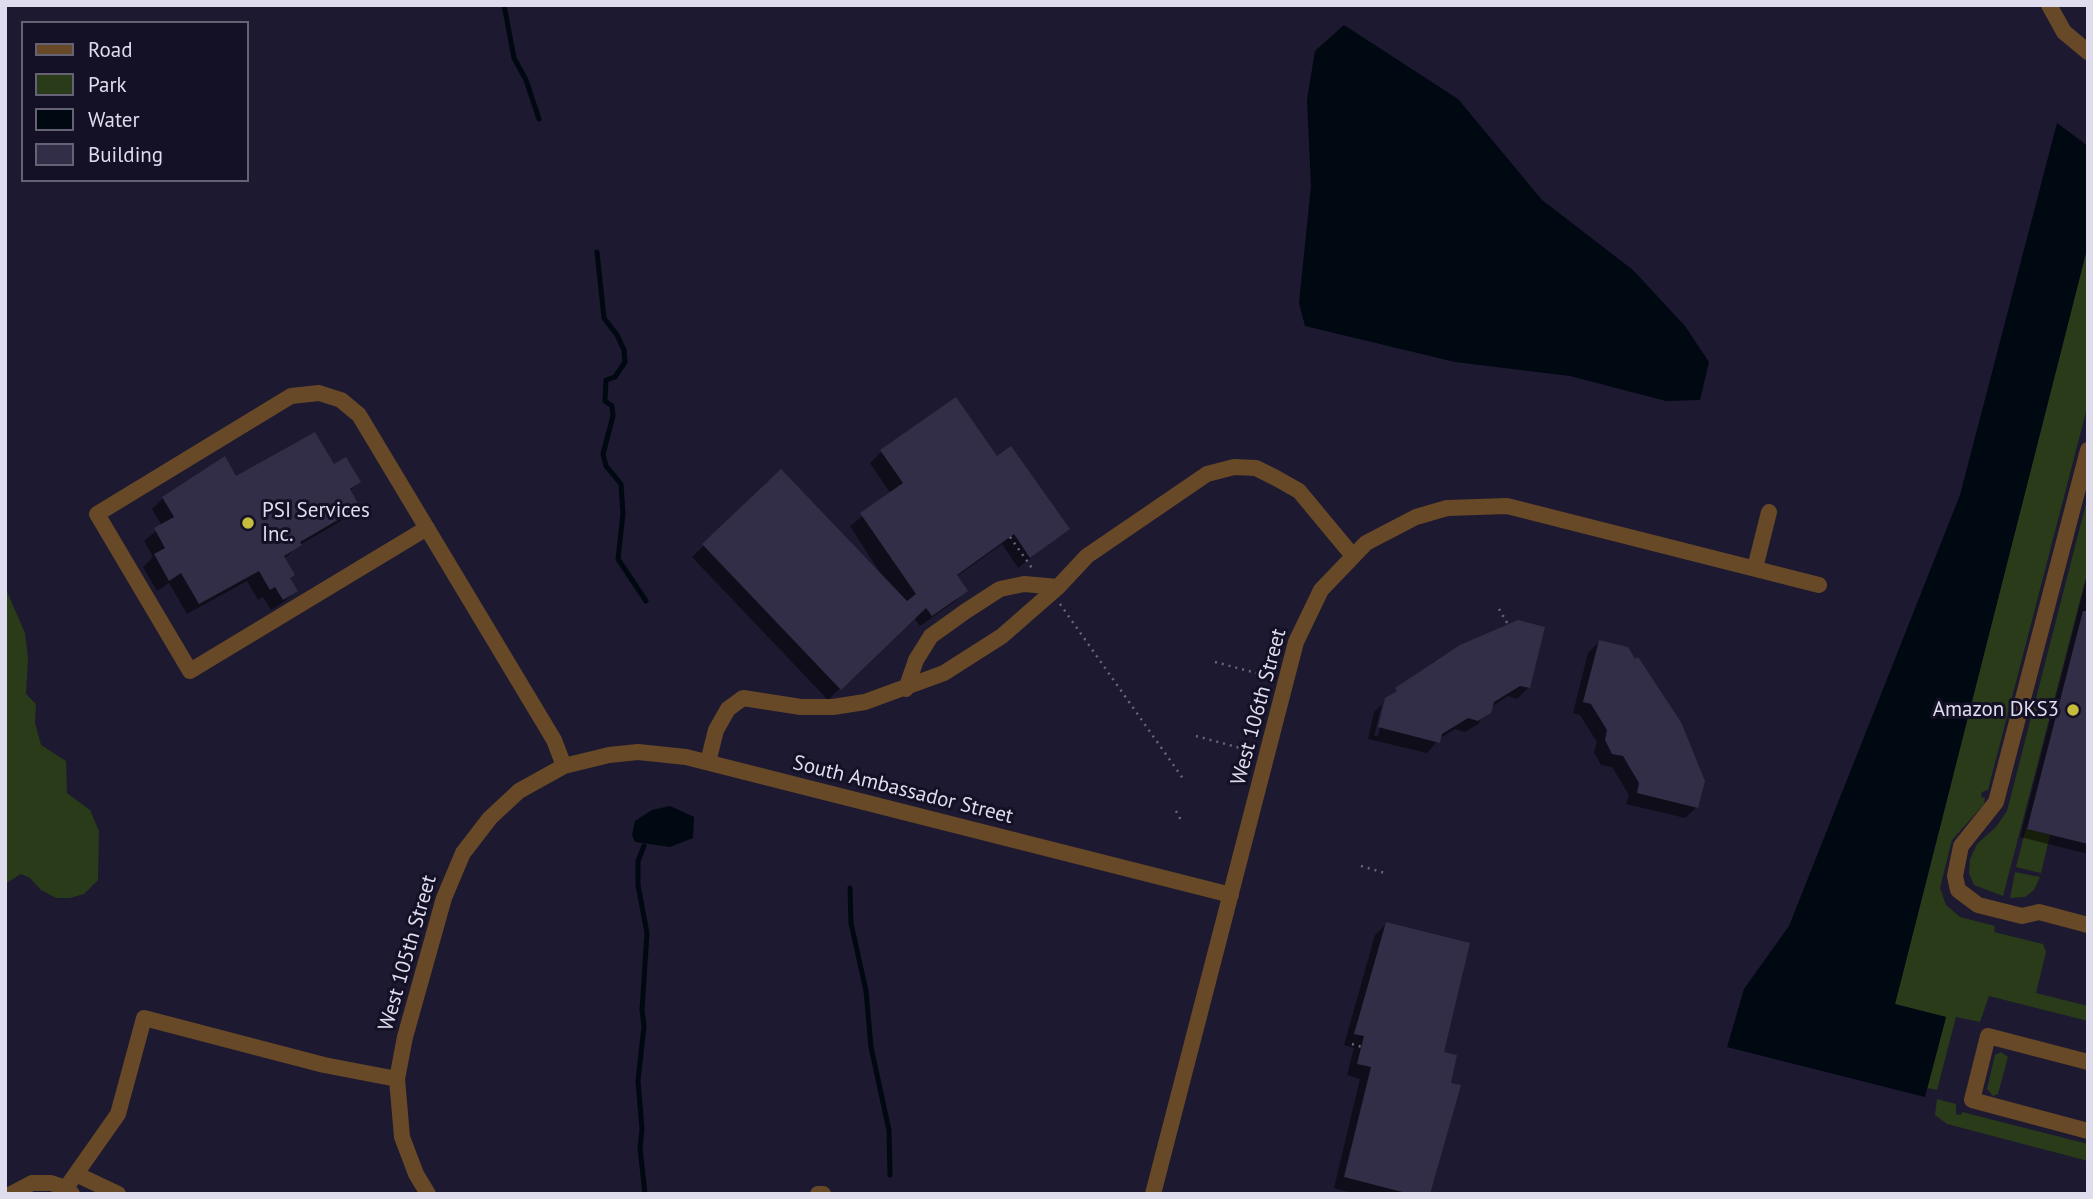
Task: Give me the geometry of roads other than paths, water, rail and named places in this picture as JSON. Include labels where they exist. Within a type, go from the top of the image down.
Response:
[{"type":"street","points":[[2049,5],[2064,32],[2088,52]]},
{"type":"street","points":[[427,528],[190,671],[97,514],[291,396],[319,393],[341,400],[359,415],[427,528],[554,740],[564,766]]},
{"type":"street","points":[[2088,450],[1997,802],[1961,846],[1955,876],[1958,890],[1978,905],[2022,916],[2039,912],[2088,925]]},
{"type":"street","points":[[708,762],[716,730],[728,709],[743,698],[801,707],[833,707],[865,702],[906,689],[973,656],[1058,594],[1087,556],[1207,474],[1234,467],[1256,468],[1299,491],[1353,556]]},
{"type":"street","name":"West 106th Street","points":[[1153,1194],[1296,642],[1321,590],[1366,543],[1416,517],[1447,508],[1507,506],[1819,585]]},
{"type":"street","points":[[1755,568],[1769,512]]},
{"type":"street","points":[[906,689],[916,660],[931,636],[1000,589],[1024,584],[1058,594]]},
{"type":"street","name":"South Ambassador Street","points":[[564,766],[598,757],[638,752],[708,762],[1231,895]]},
{"type":"street","name":"West 105th Street","points":[[428,1194],[416,1174],[401,1137],[397,1079],[405,1037],[444,898],[463,853],[503,805],[519,791],[564,766]]},
{"type":"street","points":[[11,1194],[32,1183],[69,1191],[118,1114],[144,1018],[324,1065],[397,1079]]},
{"type":"street","points":[[2088,1062],[1988,1036],[1972,1100],[2088,1131]]},
{"type":"street","points":[[78,1175],[118,1194]]},
{"type":"water","points":[[1344,25],[1458,99],[1542,200],[1633,270],[1685,326],[1709,362],[1700,400],[1666,401],[1570,376],[1455,362],[1305,326],[1299,303],[1311,186],[1307,100],[1315,51]]},
{"type":"water","points":[[2057,123],[2088,146],[2088,245],[1895,1004],[1946,1017],[1925,1097],[1727,1047],[1744,989],[1789,926],[1960,495]]},
{"type":"water","points":[[670,806],[694,817],[693,838],[670,847],[635,842],[632,835],[635,821],[652,810]]},
{"type":"waterway","points":[[504,5],[514,58],[526,80],[539,119]]},
{"type":"waterway","points":[[597,252],[604,318],[617,335],[624,350],[625,362],[615,377],[606,380],[605,401],[612,406],[613,416],[603,454],[606,466],[621,484],[623,514],[618,559],[646,601]]},
{"type":"waterway","points":[[644,846],[638,861],[638,885],[647,933],[642,1010],[644,1026],[638,1081],[642,1129],[640,1148],[645,1194]]},
{"type":"waterway","points":[[850,888],[851,923],[866,991],[871,1047],[889,1130],[890,1175]]},
{"type":"place","name":"PSI Services Inc.","points":[[248,523]]},
{"type":"place","name":"Amazon DKS3","points":[[2073,710]]}]
